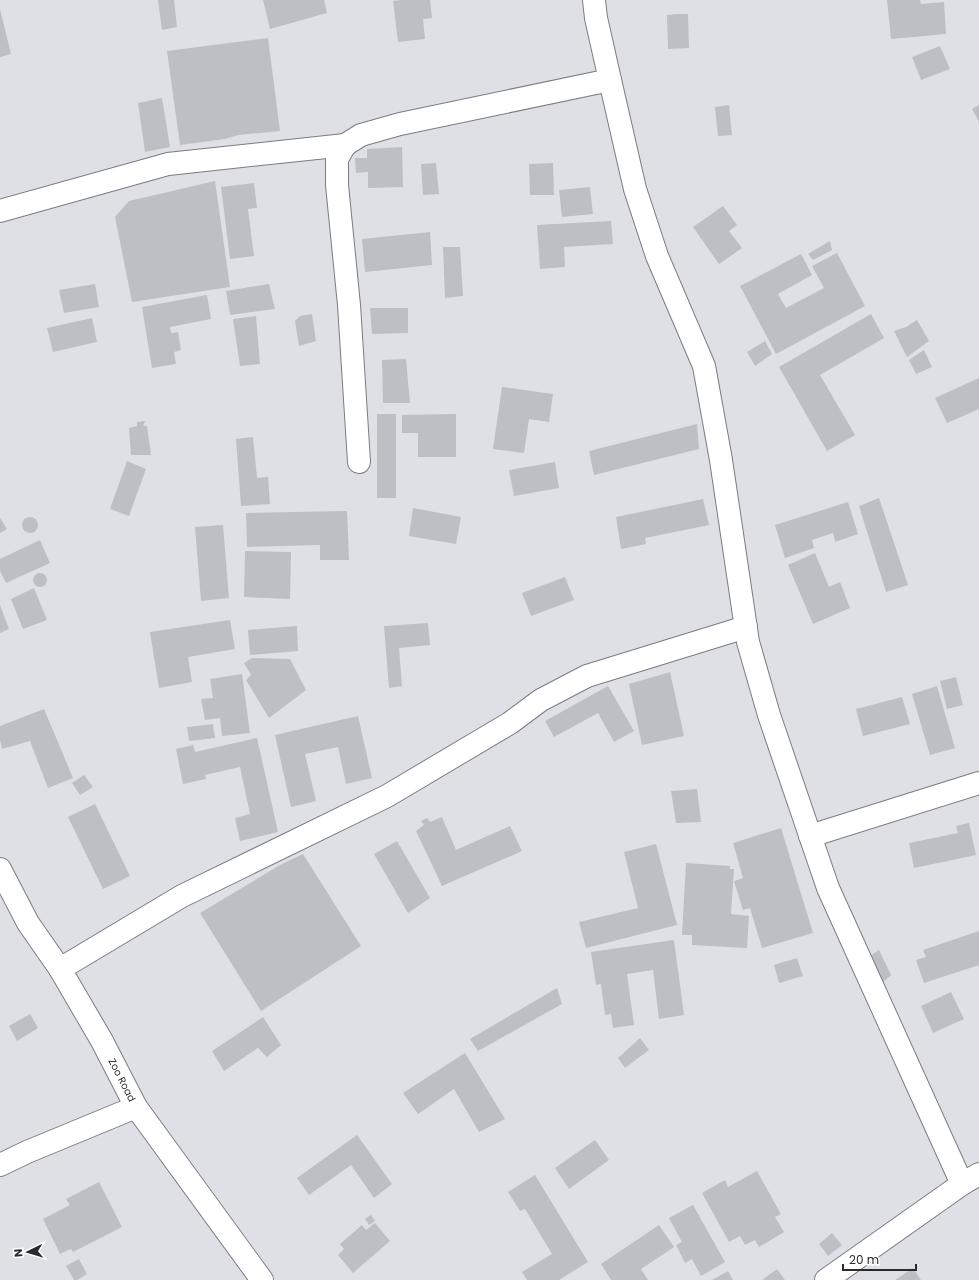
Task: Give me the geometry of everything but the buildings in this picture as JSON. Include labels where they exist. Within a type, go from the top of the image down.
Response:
[{"type":"street","points":[[594,0],[596,18],[635,189],[657,256],[704,366],[721,460],[748,642],[769,715],[828,888],[970,1179],[826,1280]]},
{"type":"street","points":[[0,211],[168,164],[345,145],[361,135],[400,124],[610,80]]},
{"type":"street","points":[[345,145],[337,159],[337,185],[349,305],[359,462]]},
{"type":"street","points":[[60,969],[182,896],[387,796],[510,723],[541,700],[587,676],[746,628]]},
{"type":"street","points":[[810,836],[979,783]]},
{"type":"street","name":"Zoo Road","points":[[1,872],[28,923],[60,969],[102,1041],[136,1107],[262,1280]]},
{"type":"street","points":[[0,1165],[27,1152],[136,1107]]}]
